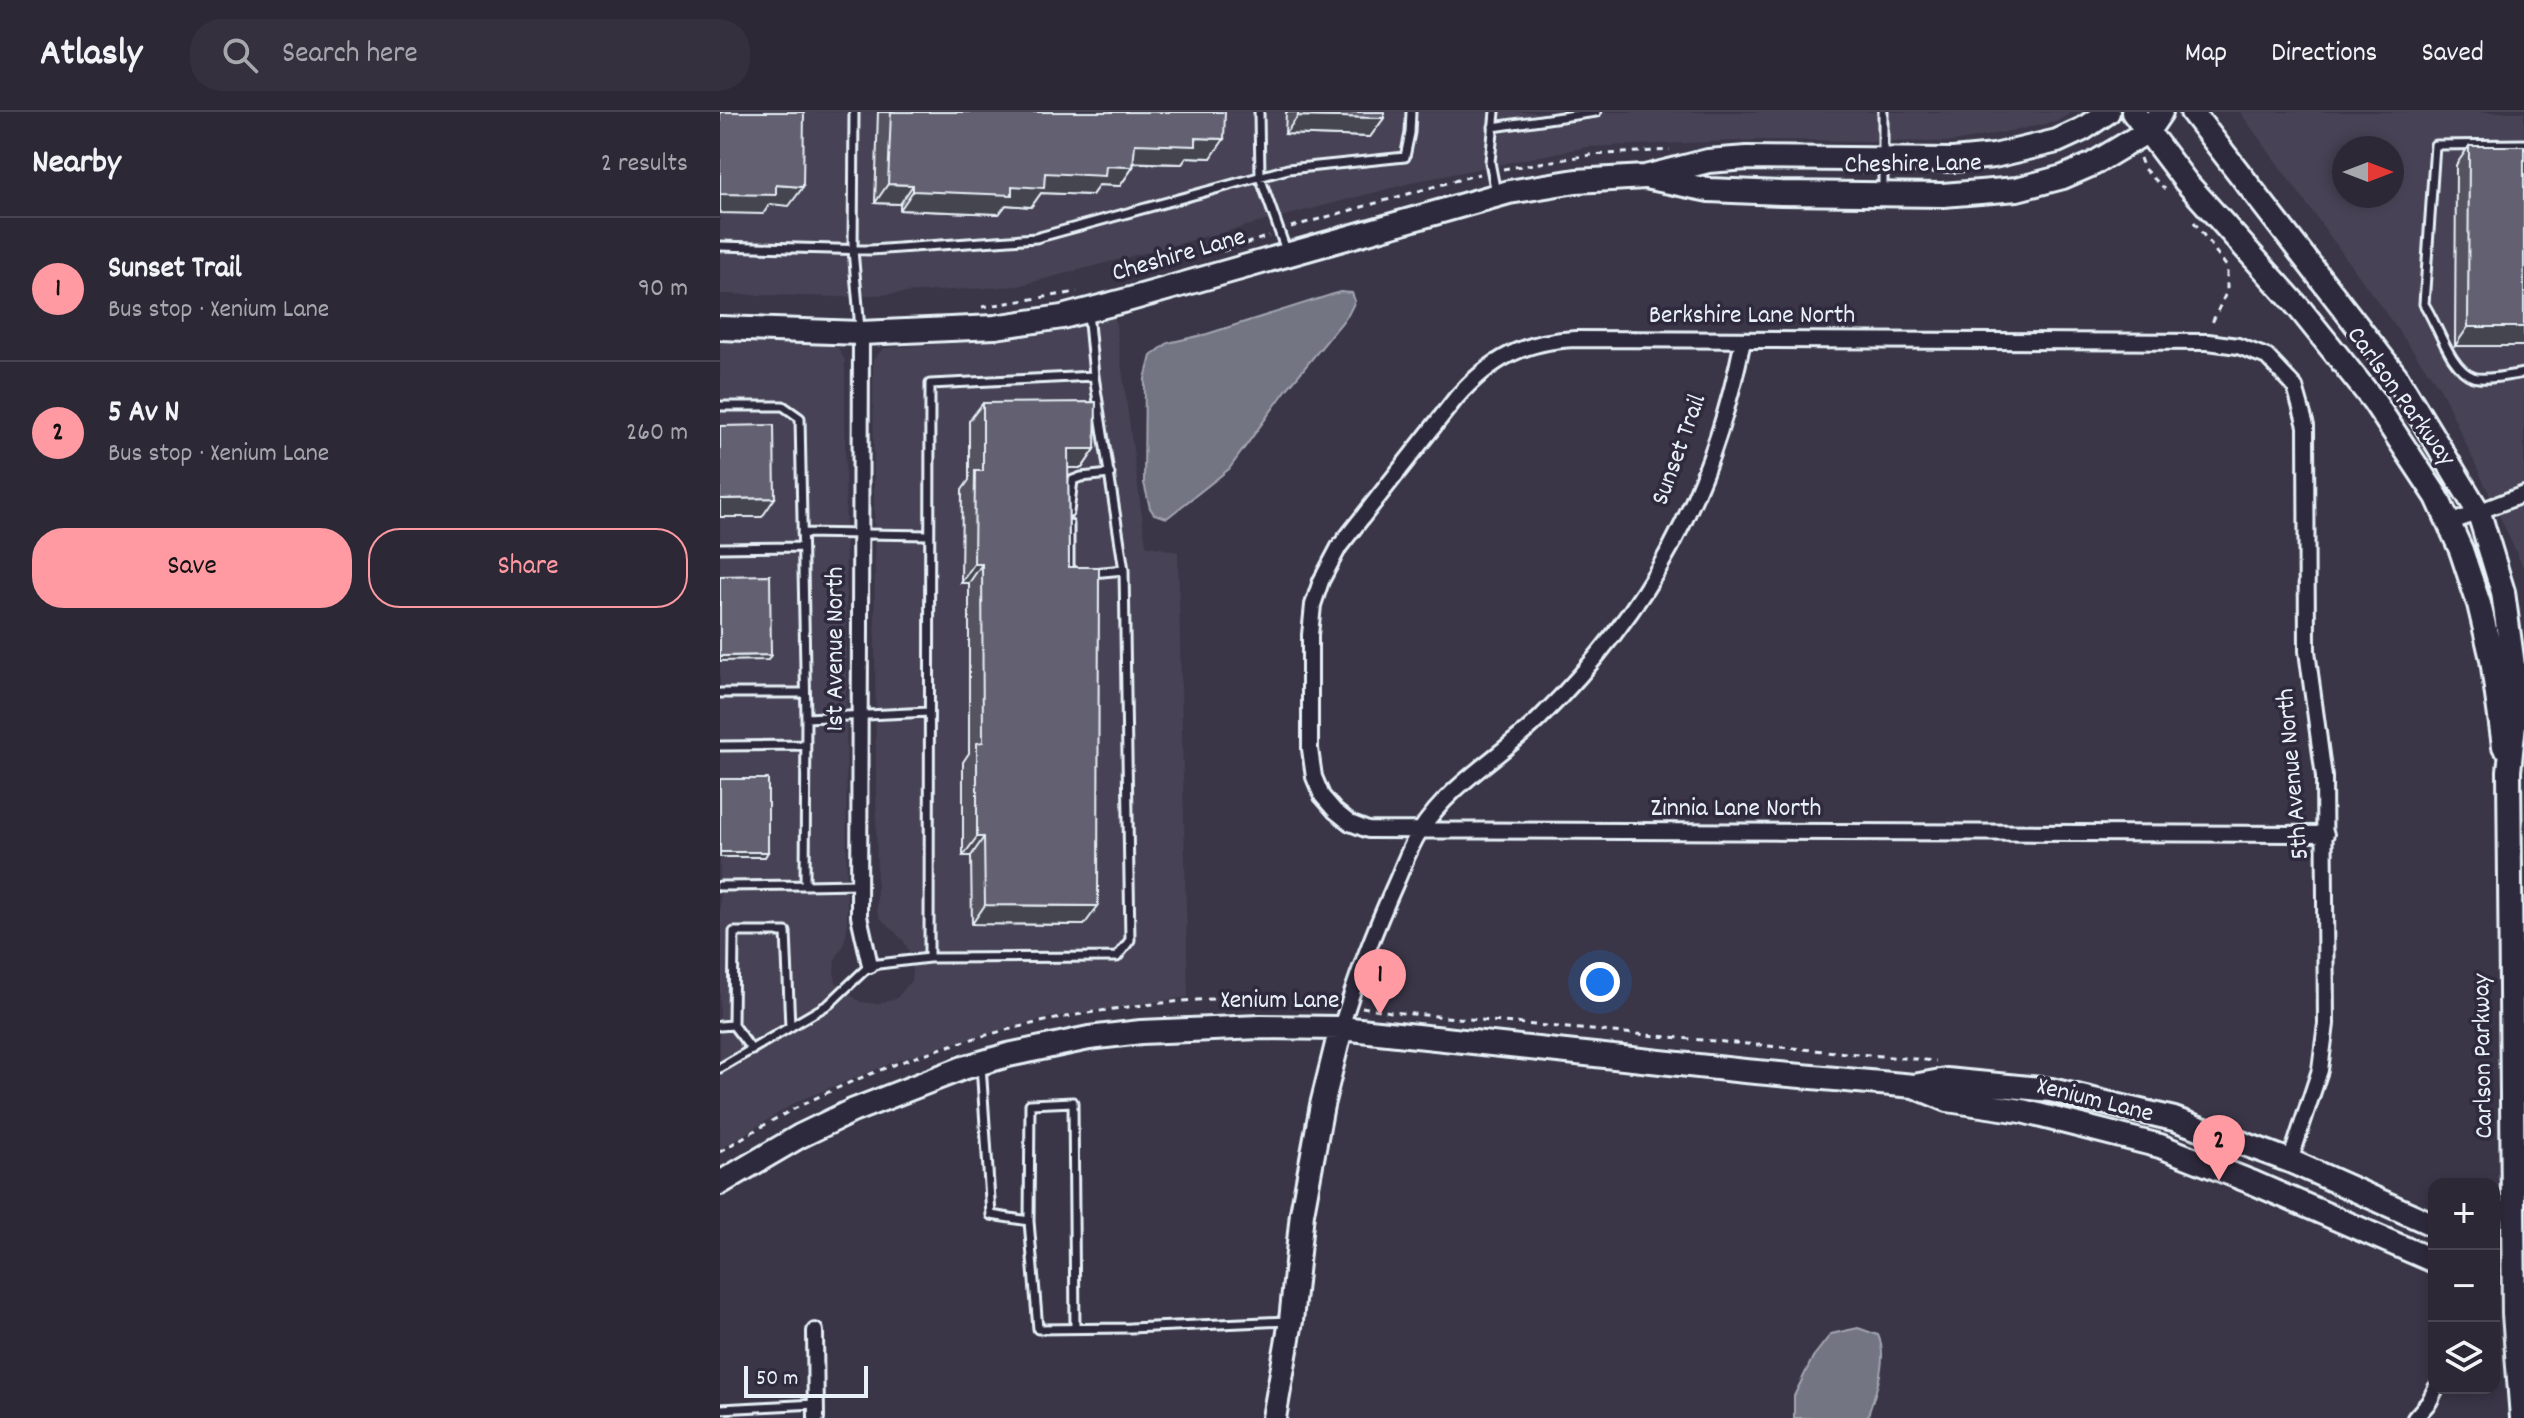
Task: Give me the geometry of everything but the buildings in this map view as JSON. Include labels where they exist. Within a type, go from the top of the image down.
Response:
[{"type":"main road","name":"Cheshire Lane","points":[[720,328],[861,333],[995,327],[1062,317],[1496,195],[1576,181],[1645,177],[1708,161],[1747,158],[1953,160],[2013,153],[2071,135],[2108,112]]},
{"type":"main road","name":"Carlson Parkway","points":[[2133,112],[2154,121],[2186,182],[2300,309],[2373,400],[2437,497],[2450,523],[2479,604],[2492,659],[2509,771],[2516,794],[2518,1062],[2510,1291],[2522,1418]]},
{"type":"main road","name":"Carlson Parkway","points":[[2192,112],[2396,376],[2479,513],[2503,592],[2517,695],[2509,771]]},
{"type":"main road","name":"Cheshire Lane","points":[[1645,177],[1709,190],[1969,194],[2017,189],[2045,183],[2093,164],[2154,121]]},
{"type":"main road","name":"Xenium Lane","points":[[720,1183],[825,1123],[981,1062],[1112,1035],[1179,1029],[1341,1028],[1914,1086],[1946,1080],[2051,1090],[2174,1119],[2290,1161],[2428,1222]]},
{"type":"main road","name":"Sunset Trail","points":[[1274,1418],[1291,1321],[1302,1213],[1322,1105],[1341,1028]]},
{"type":"main road","name":"Xenium Lane","points":[[1914,1086],[1948,1100],[2022,1111],[2160,1146],[2428,1258]]},
{"type":"street","name":"1st Avenue North","points":[[861,333],[859,916],[870,965]]},
{"type":"street","name":"Berkshire Lane North","points":[[1310,635],[1316,594],[1326,568],[1339,547],[1475,377],[1497,360],[1522,348],[1562,340],[2208,342],[2238,346],[2267,357],[2295,387],[2306,426]]},
{"type":"street","name":"Sunset Trail","points":[[1341,1028],[1357,976],[1419,832],[1458,786],[1525,732],[1574,683],[1640,600],[1678,534],[1712,459],[1733,388],[1743,340]]},
{"type":"street","name":"5th Avenue North","points":[[2290,1161],[2320,1070],[2326,1024],[2324,777],[2307,651],[2306,426]]},
{"type":"street","points":[[2450,523],[2524,494]]},
{"type":"street","name":"Zinnia Lane North","points":[[1310,635],[1310,749],[1314,777],[1322,796],[1343,818],[1377,832],[2326,834]]},
{"type":"street","points":[[815,1331],[816,1411]]},
{"type":"street","points":[[2415,1418],[2433,1394]]},
{"type":"lane","points":[[854,112],[853,250],[861,333]]},
{"type":"lane","points":[[1259,112],[1260,177],[1287,254]]},
{"type":"lane","points":[[720,246],[871,250],[1036,238],[1288,169],[1405,157],[1411,112]]},
{"type":"lane","points":[[1495,112],[1490,162],[1496,195]]},
{"type":"lane","points":[[1493,127],[1596,112]]},
{"type":"lane","points":[[1883,112],[1883,194]]},
{"type":"lane","points":[[2524,144],[2435,145],[2424,304],[2436,322],[2455,365],[2475,378],[2524,373]]},
{"type":"lane","points":[[720,1068],[829,1004],[870,965],[929,958],[1117,957],[1130,940],[1124,570],[1094,376],[1088,310]]},
{"type":"lane","points":[[929,958],[930,384],[1094,376]]},
{"type":"lane","points":[[720,406],[783,406],[800,418],[806,718],[805,885]]},
{"type":"lane","points":[[1110,474],[1073,480],[1069,504],[1069,568],[1078,574],[1124,570]]},
{"type":"lane","points":[[802,533],[929,535]]},
{"type":"lane","points":[[720,548],[802,547]]},
{"type":"lane","points":[[720,693],[805,693]]},
{"type":"lane","points":[[806,718],[929,712]]},
{"type":"lane","points":[[720,746],[806,745]]},
{"type":"lane","points":[[720,886],[859,884]]},
{"type":"lane","points":[[752,1050],[733,1025],[734,932],[786,932],[790,1027]]},
{"type":"lane","points":[[720,1026],[733,1025]]},
{"type":"lane","points":[[981,1062],[991,1215],[1029,1221]]},
{"type":"lane","points":[[1075,1328],[1073,1102],[1030,1104],[1029,1221],[1038,1329],[1075,1328],[1291,1321]]},
{"type":"lane","points":[[720,1409],[816,1411]]},
{"type":"path","points":[[2139,155],[2144,169],[2166,189]]},
{"type":"path","points":[[2194,222],[2227,267],[2227,291],[2209,328],[2208,342]]},
{"type":"shaded area","points":[[720,112],[2072,112],[2056,122],[1954,142],[1760,140],[1586,147],[1418,181],[1018,286],[839,297],[720,294]]},
{"type":"shaded area","points":[[2240,112],[2524,112],[2524,569],[2440,388]]},
{"type":"shaded area","points":[[1115,318],[1146,545],[1178,552],[1188,997],[1047,1018],[899,1060],[798,1101],[720,1149],[720,340],[828,343],[838,348],[845,360],[847,931],[835,960],[834,972],[836,982],[847,993],[861,1002],[877,1004],[896,999],[911,981],[913,959],[903,940],[880,918],[877,910],[873,359],[884,348],[1003,340]]},
{"type":"water","points":[[1340,292],[1352,293],[1355,301],[1348,315],[1287,389],[1229,469],[1167,518],[1154,514],[1144,483],[1145,379],[1151,356],[1168,343],[1207,334]]},
{"type":"water","points":[[1858,1328],[1878,1335],[1882,1354],[1880,1376],[1867,1418],[1794,1418],[1794,1396],[1813,1357],[1831,1334]]},
{"type":"place","name":"Sunset Trail","points":[[1380,1015]]},
{"type":"place","name":"5 Av N","points":[[2219,1181]]}]
